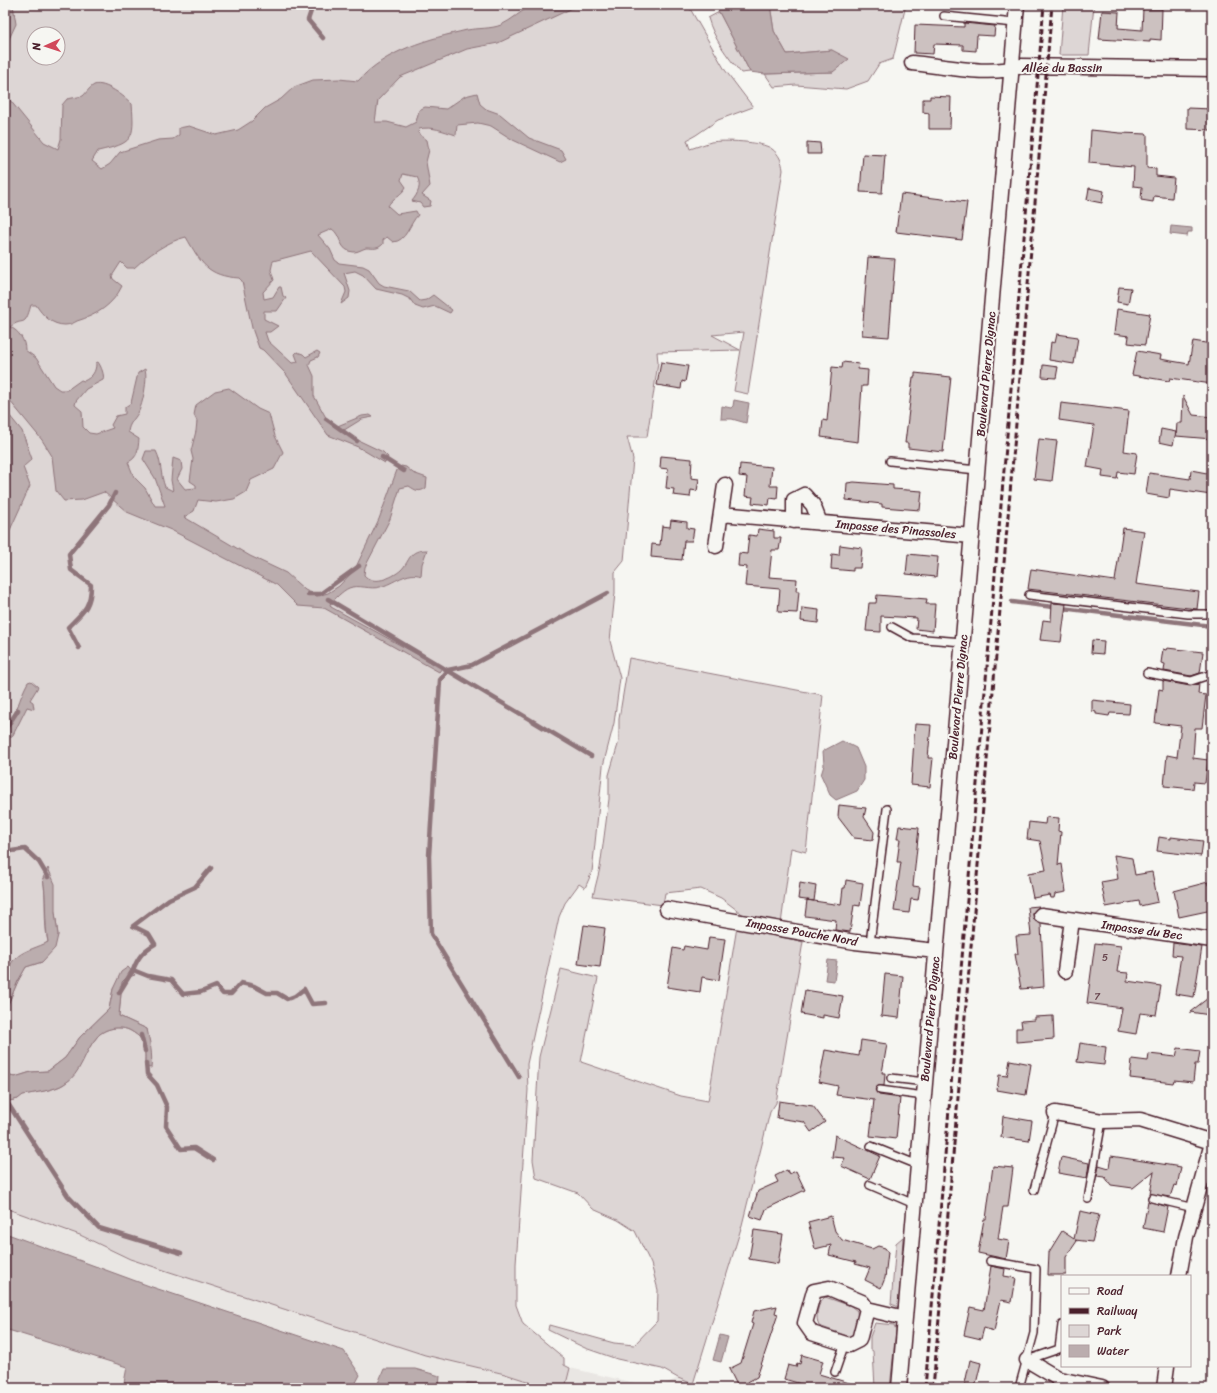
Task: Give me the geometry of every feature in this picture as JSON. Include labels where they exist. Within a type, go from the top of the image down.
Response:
[{"type":"street","name":"Boulevard Pierre Dignac","points":[[899,1388],[1017,5]]},
{"type":"street","name":"Allée du Bassin","points":[[912,63],[974,70],[1012,69],[1021,66],[1212,69]]},
{"type":"street","points":[[716,546],[724,484]]},
{"type":"street","name":"Impasse des Pinassoles","points":[[794,521],[794,500],[804,495],[813,505],[820,523]]},
{"type":"street","name":"Impasse des Pinassoles","points":[[721,514],[972,536]]},
{"type":"street","name":"Impasse Pouche Nord","points":[[667,909],[870,944],[936,951]]},
{"type":"street","name":"Impasse du Bec","points":[[1041,915],[1212,940]]},
{"type":"street","points":[[1065,971],[1072,920]]},
{"type":"street","points":[[1055,1113],[1102,1121],[1140,1120],[1212,1142],[1186,1237],[1179,1275]]},
{"type":"street","points":[[867,1309],[859,1340],[849,1345],[812,1333],[805,1323],[814,1291],[829,1288],[862,1302],[867,1309],[905,1318]]},
{"type":"street","points":[[1027,1360],[1059,1379],[1102,1388]]},
{"type":"street","points":[[1164,1388],[1167,1367]]},
{"type":"lane","points":[[944,16],[1015,23]]},
{"type":"lane","points":[[890,461],[977,470]]},
{"type":"lane","points":[[1029,595],[1188,614],[1212,614]]},
{"type":"lane","points":[[892,627],[912,638],[963,642]]},
{"type":"lane","points":[[1147,673],[1191,681],[1212,674]]},
{"type":"lane","points":[[870,944],[886,809]]},
{"type":"lane","points":[[891,1078],[924,1089]]},
{"type":"lane","points":[[880,1090],[924,1089]]},
{"type":"lane","points":[[1034,1190],[1055,1113]]},
{"type":"lane","points":[[1088,1199],[1102,1121]]},
{"type":"lane","points":[[871,1146],[918,1166]]},
{"type":"lane","points":[[870,1185],[914,1204]]},
{"type":"lane","points":[[1152,1198],[1194,1208]]},
{"type":"lane","points":[[990,1261],[1036,1269],[1034,1333],[1019,1388]]},
{"type":"lane","points":[[1027,1360],[1059,1349],[1061,1333]]},
{"type":"lane","points":[[835,1372],[845,1343]]},
{"type":"shaded area","points":[[5,1208],[80,1235],[130,1259],[425,1355],[505,1374],[530,1382],[535,1388],[5,1388]]},
{"type":"shaded area","points":[[570,1368],[656,1388],[565,1388]]},
{"type":"shaded area","points":[[678,1378],[705,1388],[656,1388]]},
{"type":"green space","points":[[5,5],[688,5],[725,70],[753,107],[718,120],[687,140],[690,149],[717,141],[760,144],[767,146],[777,153],[783,170],[748,394],[734,391],[744,332],[712,335],[740,350],[657,352],[658,363],[647,437],[627,437],[633,459],[624,561],[615,572],[615,593],[610,641],[620,678],[614,723],[603,766],[592,872],[585,888],[579,884],[565,903],[559,917],[527,1064],[528,1090],[516,1264],[516,1305],[523,1324],[564,1358],[564,1365],[570,1368],[565,1388],[535,1388],[530,1382],[505,1374],[425,1355],[130,1259],[80,1235],[5,1208],[5,1102],[18,1099],[22,1095],[50,1090],[64,1084],[74,1074],[97,1037],[104,1031],[113,1028],[127,1029],[140,1038],[145,1050],[145,1067],[147,1029],[119,1016],[122,982],[126,978],[128,967],[113,989],[109,1009],[80,1037],[65,1058],[48,1071],[31,1072],[15,1077],[5,1075],[5,1011],[26,967],[42,962],[58,935],[55,912],[43,878],[48,942],[9,967],[5,985]]},
{"type":"green space","points":[[770,5],[906,5],[893,59],[879,64],[868,81],[846,89],[796,85],[774,87],[765,74],[833,72],[832,50],[787,54],[774,31]]},
{"type":"green space","points":[[1063,5],[1094,5],[1089,55],[1059,55]]},
{"type":"green space","points":[[719,12],[750,72],[741,73],[717,40],[708,18]]},
{"type":"green space","points":[[629,658],[823,695],[806,852],[791,848],[781,924],[745,916],[721,898],[701,889],[665,893],[663,905],[593,896],[600,868],[609,799],[609,775],[619,741],[619,719]]},
{"type":"green space","points":[[737,927],[803,942],[776,1103],[770,1112],[742,1225],[693,1384],[662,1369],[617,1359],[585,1348],[548,1330],[549,1325],[614,1343],[634,1345],[657,1321],[658,1290],[651,1264],[635,1231],[618,1220],[593,1209],[578,1193],[536,1178],[533,1160],[539,1057],[561,969],[598,978],[581,1062],[681,1096],[708,1101]]},
{"type":"green space","points":[[903,1237],[899,1307],[891,1304],[896,1243]]},
{"type":"green space","points":[[825,1297],[851,1306],[857,1311],[858,1321],[853,1338],[819,1326],[817,1319],[818,1311],[820,1303]]},
{"type":"green space","points":[[875,1323],[894,1325],[896,1330],[890,1388],[875,1388],[873,1351],[870,1349],[870,1337]]},
{"type":"water","points":[[5,5],[13,5],[16,24],[9,39],[5,65]]},
{"type":"water","points":[[532,5],[579,5],[498,43],[467,49],[400,77],[378,100],[375,122],[387,122],[406,127],[416,122],[419,110],[425,107],[446,109],[465,96],[477,93],[480,104],[486,109],[500,114],[529,138],[561,150],[566,159],[560,162],[513,140],[491,126],[478,123],[457,125],[456,135],[433,129],[419,129],[418,133],[427,140],[429,150],[426,162],[430,186],[422,195],[431,201],[430,206],[423,207],[420,203],[412,201],[419,189],[417,177],[403,174],[401,180],[406,187],[402,193],[388,206],[397,214],[416,211],[418,215],[402,239],[393,242],[387,237],[383,240],[383,244],[379,247],[366,248],[354,252],[349,251],[343,246],[335,231],[332,229],[318,235],[330,249],[335,260],[339,263],[363,266],[369,269],[379,283],[384,286],[409,291],[420,301],[426,300],[433,295],[452,310],[450,313],[435,306],[423,309],[415,306],[410,299],[402,295],[376,289],[363,275],[355,271],[344,273],[350,291],[349,298],[341,304],[346,292],[345,287],[311,251],[273,261],[271,270],[274,280],[263,292],[264,299],[273,297],[279,287],[281,287],[283,296],[286,298],[277,311],[264,311],[264,319],[278,326],[270,332],[265,332],[268,341],[292,363],[298,362],[295,354],[297,352],[306,357],[317,351],[320,353],[318,357],[311,360],[309,365],[314,376],[314,396],[329,423],[335,427],[362,416],[370,415],[373,417],[362,419],[341,432],[383,452],[388,457],[385,463],[358,447],[328,435],[286,374],[263,350],[259,348],[252,328],[242,281],[239,278],[228,277],[212,271],[201,261],[186,237],[172,242],[158,250],[134,268],[127,268],[121,262],[112,276],[113,279],[122,286],[109,304],[91,316],[70,324],[60,325],[48,319],[36,305],[31,305],[25,320],[10,327],[19,333],[23,339],[25,350],[36,358],[54,386],[60,390],[67,390],[81,380],[84,381],[89,378],[93,374],[96,363],[98,362],[102,371],[103,380],[86,389],[76,401],[75,405],[82,411],[83,427],[89,433],[96,434],[113,428],[111,425],[116,416],[125,414],[125,407],[131,403],[138,373],[145,369],[145,385],[142,404],[129,426],[128,432],[139,439],[138,450],[136,456],[128,462],[134,477],[145,488],[155,506],[165,506],[155,478],[143,459],[146,451],[156,451],[165,487],[173,491],[171,480],[173,458],[181,461],[182,469],[177,479],[185,489],[196,488],[196,485],[190,481],[193,459],[191,451],[197,421],[194,415],[196,405],[215,391],[229,388],[258,409],[269,414],[275,436],[283,452],[274,469],[251,480],[246,492],[234,499],[216,502],[198,500],[194,511],[184,517],[250,556],[286,573],[305,590],[317,596],[328,593],[339,586],[355,569],[379,519],[397,470],[401,466],[406,467],[413,473],[427,478],[426,488],[419,491],[409,486],[400,488],[390,519],[365,567],[364,575],[372,580],[382,580],[388,578],[401,570],[413,554],[421,550],[427,550],[422,564],[421,576],[406,576],[376,588],[349,588],[341,593],[330,604],[331,607],[442,668],[439,672],[324,608],[298,606],[277,585],[171,530],[127,512],[104,492],[82,500],[64,501],[56,491],[52,456],[42,440],[5,395],[5,94],[44,142],[58,149],[61,139],[62,105],[67,99],[83,96],[94,85],[99,84],[109,87],[125,98],[132,104],[132,133],[125,142],[98,151],[92,161],[102,169],[110,164],[120,152],[158,140],[173,139],[179,135],[179,128],[189,126],[216,135],[238,130],[252,121],[265,108],[281,99],[294,87],[313,80],[339,79],[358,81],[381,61],[408,47],[437,37],[467,30],[501,25]]},
{"type":"water","points":[[713,5],[770,5],[774,31],[787,54],[832,50],[849,59],[833,72],[765,74],[750,72],[719,12]]},
{"type":"water","points":[[1171,226],[1192,228],[1192,232],[1188,232],[1187,236],[1170,234]]},
{"type":"water","points":[[734,400],[749,403],[746,423],[732,419],[721,419],[722,406],[731,408]]},
{"type":"water","points":[[5,410],[22,431],[32,459],[23,467],[30,486],[5,541]]},
{"type":"water","points":[[31,681],[38,687],[30,700],[33,702],[34,709],[27,707],[13,735],[5,741],[5,733],[28,682]]},
{"type":"water","points":[[842,741],[856,748],[864,767],[864,780],[857,791],[836,800],[830,795],[821,775],[824,765],[823,751]]},
{"type":"water","points":[[48,868],[55,884],[55,912],[58,935],[55,948],[42,962],[26,967],[5,1011],[5,982],[12,962],[24,952],[48,942],[43,878]]},
{"type":"water","points":[[828,960],[837,961],[834,981],[825,980]]},
{"type":"water","points":[[128,967],[135,975],[126,978],[122,982],[119,1016],[147,1029],[151,1053],[151,1068],[145,1067],[145,1050],[140,1038],[127,1029],[113,1028],[104,1031],[97,1037],[79,1068],[70,1080],[50,1090],[23,1095],[18,1099],[5,1102],[5,1075],[15,1077],[31,1072],[48,1071],[65,1058],[80,1037],[109,1009],[113,989],[121,972]]},
{"type":"water","points":[[5,1233],[152,1287],[344,1351],[360,1375],[353,1388],[123,1388],[127,1367],[5,1329]]},
{"type":"water","points":[[720,1335],[728,1337],[721,1362],[713,1360]]},
{"type":"water","points":[[384,1369],[415,1369],[440,1376],[439,1388],[376,1388]]},
{"type":"water","points":[[467,1383],[519,1387],[520,1388],[465,1388]]},
{"type":"building","points":[[1143,9],[1162,9],[1161,40],[1150,39],[1150,42],[1099,39],[1102,11],[1119,12],[1118,28],[1142,30]]},
{"type":"building","points":[[964,23],[995,26],[994,36],[977,35],[976,51],[963,50],[963,45],[934,44],[933,54],[914,53],[915,25],[964,27]]},
{"type":"building","points":[[930,96],[951,97],[950,129],[929,129],[929,113],[923,112],[923,99],[930,99]]},
{"type":"building","points":[[1187,108],[1212,109],[1211,130],[1187,129]]},
{"type":"building","points":[[1091,130],[1147,134],[1147,168],[1156,169],[1156,176],[1174,178],[1172,198],[1154,196],[1153,202],[1141,200],[1142,187],[1133,186],[1134,167],[1089,163]]},
{"type":"building","points":[[807,142],[820,143],[821,154],[807,154]]},
{"type":"building","points":[[863,154],[885,155],[882,193],[860,192]]},
{"type":"building","points":[[1089,188],[1104,191],[1102,203],[1087,200]]},
{"type":"building","points":[[901,194],[967,202],[962,240],[896,232]]},
{"type":"building","points":[[868,257],[895,259],[889,337],[862,335]]},
{"type":"building","points":[[1119,287],[1131,288],[1128,304],[1117,302]]},
{"type":"building","points":[[1117,309],[1150,314],[1145,345],[1128,343],[1129,336],[1114,334]]},
{"type":"building","points":[[1057,334],[1078,337],[1074,364],[1049,360],[1051,342],[1055,343]]},
{"type":"building","points":[[1193,341],[1212,344],[1212,384],[1170,378],[1169,381],[1132,375],[1137,351],[1161,355],[1160,359],[1189,364]]},
{"type":"building","points":[[661,362],[688,366],[685,382],[682,381],[681,389],[657,385]]},
{"type":"building","points":[[843,362],[859,364],[858,369],[868,370],[867,386],[862,386],[858,442],[821,437],[823,420],[827,421],[832,367],[842,368]]},
{"type":"building","points":[[1043,365],[1058,367],[1056,378],[1042,377]]},
{"type":"building","points":[[915,373],[951,377],[943,452],[908,448],[908,443],[905,443],[913,377],[915,377]]},
{"type":"building","points":[[1183,396],[1193,415],[1212,417],[1212,439],[1176,436],[1177,423],[1182,423]]},
{"type":"building","points":[[1061,403],[1129,411],[1124,451],[1137,453],[1134,474],[1118,472],[1117,479],[1102,477],[1103,470],[1087,467],[1094,425],[1059,420]]},
{"type":"building","points":[[1161,429],[1176,432],[1173,445],[1159,442]]},
{"type":"building","points":[[1039,439],[1057,441],[1052,481],[1034,479]]},
{"type":"building","points":[[661,456],[692,459],[691,478],[699,479],[697,491],[691,490],[690,497],[673,495],[674,489],[666,488],[668,469],[660,468]]},
{"type":"building","points":[[740,464],[772,467],[770,486],[778,486],[777,499],[770,498],[769,505],[752,503],[753,497],[745,496],[747,477],[739,476]]},
{"type":"building","points":[[1191,470],[1212,474],[1211,495],[1170,489],[1169,498],[1146,494],[1149,473],[1190,479]]},
{"type":"building","points":[[854,482],[893,485],[893,489],[922,491],[920,510],[882,507],[882,504],[846,500],[847,483]]},
{"type":"building","points":[[671,520],[687,522],[687,528],[694,529],[692,541],[684,541],[682,560],[651,557],[652,544],[660,545],[662,526],[670,527]]},
{"type":"building","points":[[1123,528],[1144,531],[1136,584],[1199,592],[1197,609],[1028,589],[1031,569],[1115,581]]},
{"type":"building","points":[[758,529],[774,531],[774,538],[781,538],[779,550],[772,550],[769,577],[797,579],[796,591],[799,591],[797,613],[778,612],[780,589],[745,586],[747,567],[738,566],[739,553],[747,554],[749,535],[757,536]]},
{"type":"building","points":[[840,545],[862,548],[860,568],[853,568],[853,571],[831,569],[832,554],[839,555]]},
{"type":"building","points":[[908,554],[938,557],[936,577],[906,574]]},
{"type":"building","points":[[877,595],[927,599],[926,604],[935,604],[933,631],[916,629],[917,618],[881,616],[881,632],[866,631],[869,603],[876,603]]},
{"type":"building","points":[[1052,603],[1066,604],[1061,642],[1040,640],[1043,620],[1051,621]]},
{"type":"building","points":[[802,608],[819,610],[818,623],[801,621]]},
{"type":"building","points":[[1092,640],[1104,641],[1103,654],[1091,653]]},
{"type":"building","points":[[1167,648],[1203,652],[1200,673],[1191,676],[1164,671],[1165,664],[1161,663],[1163,649],[1166,650]]},
{"type":"building","points":[[1163,681],[1190,686],[1199,684],[1198,694],[1206,695],[1202,728],[1195,728],[1193,758],[1208,760],[1205,783],[1194,782],[1193,789],[1164,786],[1167,755],[1177,757],[1181,726],[1155,723],[1159,689],[1163,690]]},
{"type":"building","points":[[1092,700],[1130,704],[1129,714],[1110,713],[1109,716],[1096,714],[1096,712],[1092,711]]},
{"type":"building","points":[[915,724],[931,725],[928,758],[933,758],[930,787],[911,785]]},
{"type":"building","points":[[839,805],[866,808],[864,817],[874,832],[873,840],[854,838],[838,817]]},
{"type":"building","points":[[1046,817],[1059,818],[1058,831],[1061,832],[1058,865],[1062,864],[1066,892],[1055,894],[1054,898],[1051,898],[1050,895],[1033,898],[1028,873],[1046,870],[1040,841],[1027,839],[1029,822],[1045,824]]},
{"type":"building","points":[[899,826],[919,828],[913,886],[920,887],[918,900],[911,899],[909,913],[894,911],[901,862],[897,862],[900,839],[897,839]]},
{"type":"building","points":[[1159,837],[1203,841],[1201,856],[1157,851]]},
{"type":"building","points":[[1114,855],[1132,858],[1135,875],[1152,872],[1158,902],[1140,906],[1139,901],[1106,907],[1101,882],[1118,879]]},
{"type":"building","points":[[846,880],[863,883],[860,906],[854,905],[850,932],[835,930],[836,920],[805,916],[807,900],[841,905],[843,888],[845,888]]},
{"type":"building","points":[[1208,882],[1208,885],[1212,884],[1212,910],[1179,917],[1174,891]]},
{"type":"building","points":[[800,883],[816,886],[814,901],[798,899]]},
{"type":"building","points":[[1039,906],[1033,914],[1035,921],[1041,924],[1044,987],[1021,989],[1015,954],[1018,954],[1016,936],[1031,935],[1028,907]]},
{"type":"building","points":[[584,925],[605,928],[600,967],[578,964]]},
{"type":"building","points":[[709,937],[725,939],[719,980],[702,977],[700,992],[667,987],[673,948],[683,950],[684,946],[707,950]]},
{"type":"building","points":[[1095,943],[1121,946],[1117,972],[1128,973],[1127,981],[1161,986],[1156,1015],[1140,1013],[1136,1034],[1118,1031],[1122,1008],[1087,1003]]},
{"type":"building","points":[[1173,943],[1202,947],[1194,997],[1175,994],[1181,956],[1172,955]]},
{"type":"building","points":[[885,974],[903,976],[899,1018],[881,1016]]},
{"type":"building","points":[[805,990],[843,996],[839,1018],[823,1015],[823,1018],[801,1014]]},
{"type":"building","points":[[1212,995],[1210,1015],[1190,1012]]},
{"type":"building","points":[[1053,1016],[1054,1039],[1016,1042],[1016,1028],[1022,1028],[1021,1021],[1035,1020],[1035,1017]]},
{"type":"building","points":[[861,1040],[887,1044],[882,1073],[885,1073],[884,1086],[878,1086],[875,1090],[879,1095],[900,1098],[896,1139],[870,1136],[874,1100],[836,1095],[838,1086],[819,1082],[825,1050],[859,1056]]},
{"type":"building","points":[[1080,1043],[1106,1047],[1104,1065],[1077,1062]]},
{"type":"building","points":[[1178,1048],[1200,1051],[1198,1064],[1195,1064],[1193,1082],[1174,1080],[1173,1083],[1130,1078],[1132,1059],[1148,1061],[1149,1054],[1176,1057]]},
{"type":"building","points":[[1010,1060],[1031,1064],[1026,1095],[997,1090],[999,1075],[1007,1076]]},
{"type":"building","points":[[779,1101],[813,1106],[825,1122],[811,1132],[804,1122],[777,1118]]},
{"type":"building","points":[[1003,1116],[1032,1121],[1029,1141],[1001,1137]]},
{"type":"building","points":[[835,1135],[880,1156],[870,1179],[841,1166],[845,1158],[832,1157]]},
{"type":"building","points":[[1111,1156],[1181,1167],[1177,1186],[1174,1185],[1170,1197],[1150,1194],[1154,1171],[1133,1188],[1111,1185],[1105,1177],[1097,1176],[1099,1165],[1109,1168]]},
{"type":"building","points":[[1061,1157],[1089,1163],[1087,1178],[1058,1173]]},
{"type":"building","points":[[993,1166],[1013,1168],[1008,1207],[1003,1207],[998,1239],[1009,1241],[1006,1259],[978,1253],[984,1219],[986,1219]]},
{"type":"building","points":[[787,1170],[789,1174],[796,1171],[805,1190],[766,1209],[762,1220],[750,1216],[758,1191],[778,1182],[775,1176]]},
{"type":"building","points":[[1148,1201],[1168,1207],[1163,1232],[1143,1228]]},
{"type":"building","points":[[1080,1211],[1099,1215],[1092,1242],[1075,1240],[1077,1241],[1066,1257],[1066,1275],[1048,1275],[1049,1252],[1062,1231],[1074,1239]]},
{"type":"building","points":[[831,1216],[835,1231],[842,1240],[872,1249],[878,1246],[885,1248],[888,1252],[885,1278],[881,1288],[865,1280],[870,1268],[855,1264],[856,1262],[829,1255],[831,1245],[815,1249],[808,1222]]},
{"type":"building","points":[[754,1230],[783,1234],[778,1264],[749,1259]]},
{"type":"building","points":[[991,1266],[1005,1269],[1004,1276],[1016,1278],[1012,1302],[1001,1300],[994,1331],[984,1328],[981,1339],[964,1335],[970,1307],[984,1310]]},
{"type":"building","points":[[777,1306],[775,1313],[778,1314],[757,1377],[738,1387],[729,1369],[741,1363],[753,1324],[751,1323],[754,1311]]},
{"type":"building","points":[[802,1355],[823,1361],[819,1374],[856,1385],[855,1388],[815,1388],[784,1379],[788,1365],[796,1367],[797,1363],[800,1364]]},
{"type":"building","points":[[970,1360],[981,1363],[975,1388],[964,1388]]},
{"type":"waterway","points":[[313,5],[308,20],[323,38]]},
{"type":"waterway","points":[[326,419],[357,441]]},
{"type":"waterway","points":[[382,457],[404,471]]},
{"type":"waterway","points":[[79,648],[68,627],[82,613],[88,604],[91,593],[91,585],[71,570],[69,554],[109,505],[115,493]]},
{"type":"waterway","points":[[308,594],[320,594],[359,566]]},
{"type":"waterway","points":[[519,1077],[431,934],[429,856],[440,680],[448,670],[472,665],[608,593]]},
{"type":"waterway","points":[[328,599],[591,756]]},
{"type":"waterway","points":[[1012,602],[1211,626]]},
{"type":"waterway","points":[[5,730],[18,710]]},
{"type":"waterway","points":[[5,852],[25,849],[39,862],[48,877]]},
{"type":"waterway","points":[[133,970],[141,955],[155,944],[149,934],[133,926],[169,899],[195,887],[211,868]]},
{"type":"waterway","points":[[119,993],[133,970],[148,976],[171,980],[183,994],[201,992],[216,986],[223,994],[231,994],[241,983],[254,986],[267,993],[277,993],[287,999],[295,996],[304,989],[312,1004],[326,1003]]},
{"type":"waterway","points":[[141,1035],[145,1051]]},
{"type":"waterway","points":[[146,1063],[147,1074],[157,1085],[167,1107],[166,1126],[181,1149],[194,1148],[213,1160]]},
{"type":"waterway","points":[[5,1099],[68,1196],[99,1228],[181,1253]]},
{"type":"railway","points":[[925,1388],[1044,5]]},
{"type":"railway","points":[[933,1388],[1052,5]]}]
